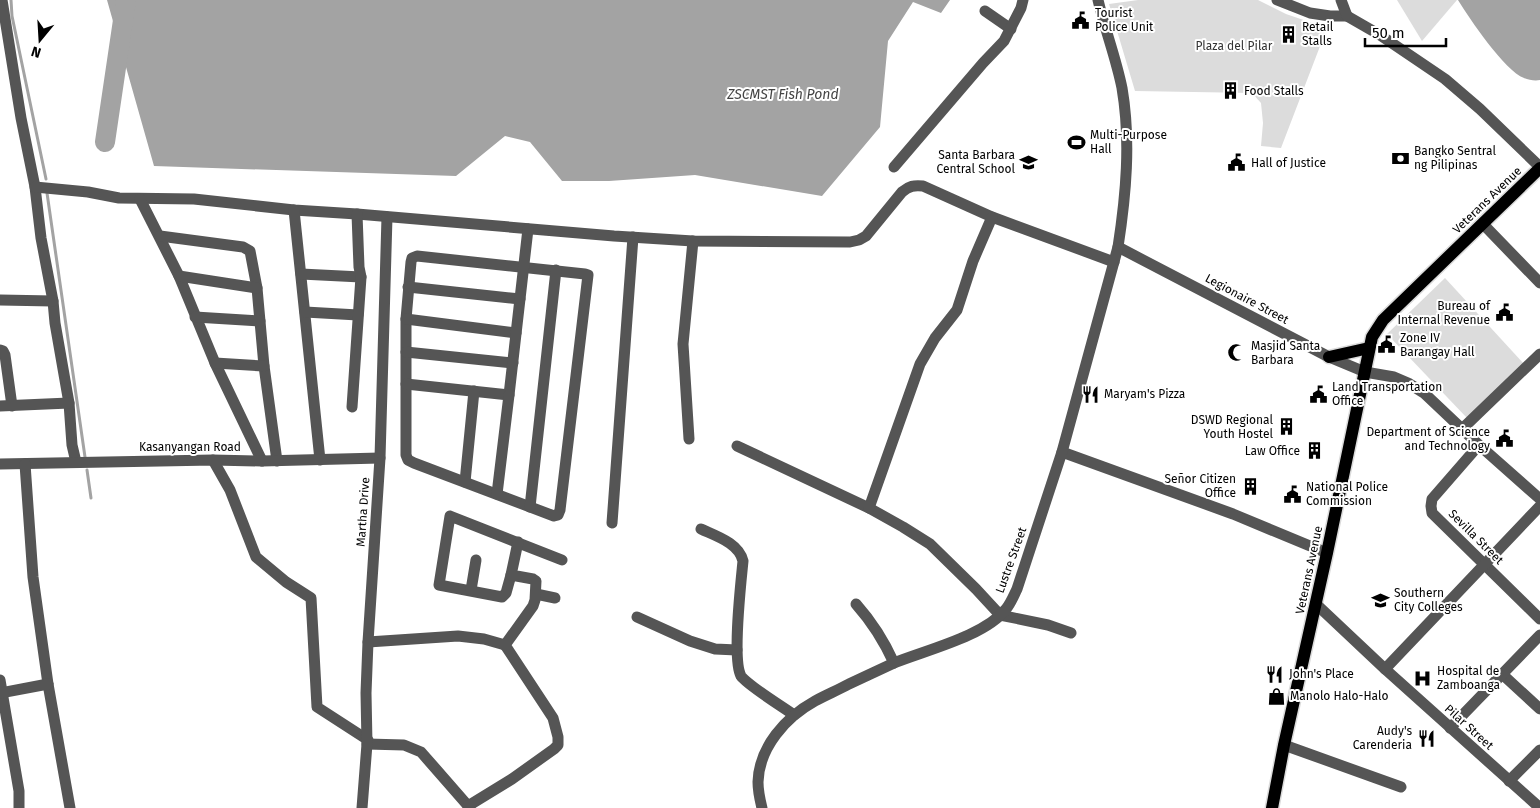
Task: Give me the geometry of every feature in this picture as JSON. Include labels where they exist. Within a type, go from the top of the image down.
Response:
[{"type":"main road","name":"Veterans Avenue","points":[[1272,808],[1372,337],[1383,320],[1540,168]]},
{"type":"main road","points":[[1329,358],[1369,348]]},
{"type":"street","points":[[2,0],[70,403],[72,445],[76,462]]},
{"type":"street","points":[[894,167],[1004,41],[1023,0]]},
{"type":"street","name":"Lustre Street","points":[[762,808],[758,781],[763,759],[772,739],[794,715],[814,701],[894,663],[952,642],[982,628],[1000,615],[1017,589],[1062,452],[1118,247],[1123,215],[1126,168],[1125,112],[1120,77],[1098,0]]},
{"type":"street","points":[[1277,0],[1310,13],[1347,16],[1380,35],[1445,79],[1480,109],[1540,168]]},
{"type":"street","points":[[1341,0],[1347,16]]},
{"type":"street","points":[[984,11],[1011,29]]},
{"type":"street","points":[[35,187],[88,192],[119,198],[194,199],[294,210],[633,237],[693,241],[850,242],[859,240],[872,231],[902,192],[916,185],[923,186],[992,217],[1114,262]]},
{"type":"street","points":[[140,199],[179,276],[215,363],[262,461]]},
{"type":"street","points":[[294,210],[320,460]]},
{"type":"street","points":[[352,407],[361,277],[357,214]]},
{"type":"street","points":[[868,508],[920,364],[935,338],[957,310],[973,261],[992,217]]},
{"type":"street","name":"Martha Drive","points":[[362,808],[368,742],[366,693],[380,458],[387,218]]},
{"type":"street","points":[[1482,224],[1540,282]]},
{"type":"street","points":[[497,494],[528,229]]},
{"type":"street","points":[[160,236],[248,248],[250,251],[258,288],[264,366],[277,461]]},
{"type":"street","points":[[612,523],[633,237]]},
{"type":"street","points":[[689,439],[683,344],[693,241]]},
{"type":"street","name":"Legionaire Street","points":[[1118,247],[1329,358],[1365,372],[1394,377],[1408,382],[1424,393],[1540,499]]},
{"type":"street","points":[[417,256],[556,270],[585,274],[588,275],[588,279],[560,510],[558,515],[554,516],[408,460],[406,454],[406,320],[411,262],[412,258],[417,256]]},
{"type":"street","points":[[530,506],[556,270]]},
{"type":"street","points":[[301,274],[361,277]]},
{"type":"street","points":[[179,276],[258,288]]},
{"type":"street","points":[[408,287],[520,299]]},
{"type":"street","points":[[0,300],[53,301]]},
{"type":"street","points":[[305,312],[358,314]]},
{"type":"street","points":[[195,317],[260,321]]},
{"type":"street","points":[[406,320],[516,333]]},
{"type":"street","points":[[0,350],[5,355],[12,406]]},
{"type":"street","points":[[406,352],[513,363]]},
{"type":"street","points":[[1462,429],[1540,354]]},
{"type":"street","points":[[215,363],[264,366]]},
{"type":"street","points":[[406,384],[509,395]]},
{"type":"street","points":[[464,482],[474,392]]},
{"type":"street","points":[[0,406],[70,403]]},
{"type":"street","name":"Sevilla Street","points":[[1479,445],[1432,499],[1432,513],[1540,619]]},
{"type":"street","points":[[737,446],[868,508],[930,544],[1000,615],[1071,633]]},
{"type":"street","points":[[1062,452],[1233,514],[1327,553]]},
{"type":"street","name":"Kasanyangan Road","points":[[0,464],[380,458]]},
{"type":"street","points":[[213,460],[230,490],[256,557],[286,582],[311,598],[317,706],[368,742],[404,745],[421,752],[469,807],[512,779],[554,749],[558,744],[553,718],[505,645],[484,639],[458,636],[368,642]]},
{"type":"street","points":[[25,464],[33,577],[48,684],[70,808]]},
{"type":"street","points":[[1385,669],[1540,506]]},
{"type":"street","points":[[518,542],[506,593],[502,597],[439,584],[450,516],[518,542],[562,560]]},
{"type":"street","points":[[701,528],[736,548],[741,553],[743,560],[737,650],[739,670],[751,685],[794,715]]},
{"type":"street","points":[[471,590],[476,560]]},
{"type":"street","points":[[505,645],[534,606],[536,594],[536,581],[511,575]]},
{"type":"street","points":[[536,594],[555,598]]},
{"type":"street","points":[[856,604],[872,623],[894,663]]},
{"type":"street","name":"Pilar Street","points":[[1316,604],[1385,669],[1540,808]]},
{"type":"street","points":[[637,617],[690,641],[715,649],[737,650]]},
{"type":"street","points":[[1450,728],[1540,635]]},
{"type":"street","points":[[1502,674],[1540,709]]},
{"type":"street","points":[[0,680],[18,791],[19,808]]},
{"type":"street","points":[[1,693],[48,684]]},
{"type":"street","points":[[1284,746],[1401,787]]},
{"type":"street","points":[[1509,781],[1540,750]]},
{"type":"green space","name":"Plaza del Pilar","points":[[1138,0],[1258,0],[1286,14],[1327,28],[1281,148],[1261,146],[1263,123],[1261,103],[1252,93],[1135,91],[1109,4]]},
{"type":"green space","points":[[1397,0],[1457,0],[1422,41]]},
{"type":"green space","points":[[1445,278],[1524,364],[1467,418],[1387,334]]},
{"type":"water","name":"ZSCMST Fish Pond","points":[[107,0],[950,0],[941,13],[913,2],[888,41],[880,127],[822,196],[695,175],[609,181],[562,181],[530,142],[505,136],[456,176],[154,166]]},
{"type":"water","points":[[1458,0],[1540,0],[1540,80],[1524,78],[1507,65],[1488,43]]},
{"type":"waterway","points":[[11,0],[12,16],[46,179]]},
{"type":"waterway","points":[[105,142],[126,0]]},
{"type":"waterway","points":[[47,193],[85,457]]},
{"type":"waterway","points":[[87,470],[91,498]]},
{"type":"place","name":"Tourist Police Unit","points":[[1081,20]]},
{"type":"place","name":"Retail Stalls","points":[[1288,34]]},
{"type":"place","name":"Food Stalls","points":[[1230,91]]},
{"type":"place","name":"Multi-Purpose Hall","points":[[1076,142]]},
{"type":"place","name":"Bangko Sentral ng Pilipinas","points":[[1400,158]]},
{"type":"place","name":"Santa Barbara Central School","points":[[1029,162]]},
{"type":"place","name":"Hall of Justice","points":[[1237,163]]},
{"type":"place","name":"Bureau of Internal Revenue","points":[[1504,313]]},
{"type":"place","name":"Zone IV Barangay Hall","points":[[1386,345]]},
{"type":"place","name":"Masjid Santa Barbara","points":[[1237,353]]},
{"type":"place","name":"Maryam's Pizza","points":[[1090,394]]},
{"type":"place","name":"Land Transportation Office","points":[[1318,394]]},
{"type":"place","name":"DSWD Regional Youth Hostel","points":[[1287,427]]},
{"type":"place","name":"Department of Science and Technology","points":[[1504,439]]},
{"type":"place","name":"Law Office","points":[[1314,451]]},
{"type":"place","name":"Señor Citizen Office","points":[[1250,486]]},
{"type":"place","name":"National Police Commission","points":[[1292,494]]},
{"type":"place","name":"Southern City Colleges","points":[[1380,600]]},
{"type":"place","name":"John's Place","points":[[1275,674]]},
{"type":"place","name":"Hospital de Zamboanga","points":[[1423,678]]},
{"type":"place","name":"Manolo Halo-Halo","points":[[1276,696]]},
{"type":"place","name":"Audy's Carenderia","points":[[1426,738]]}]
